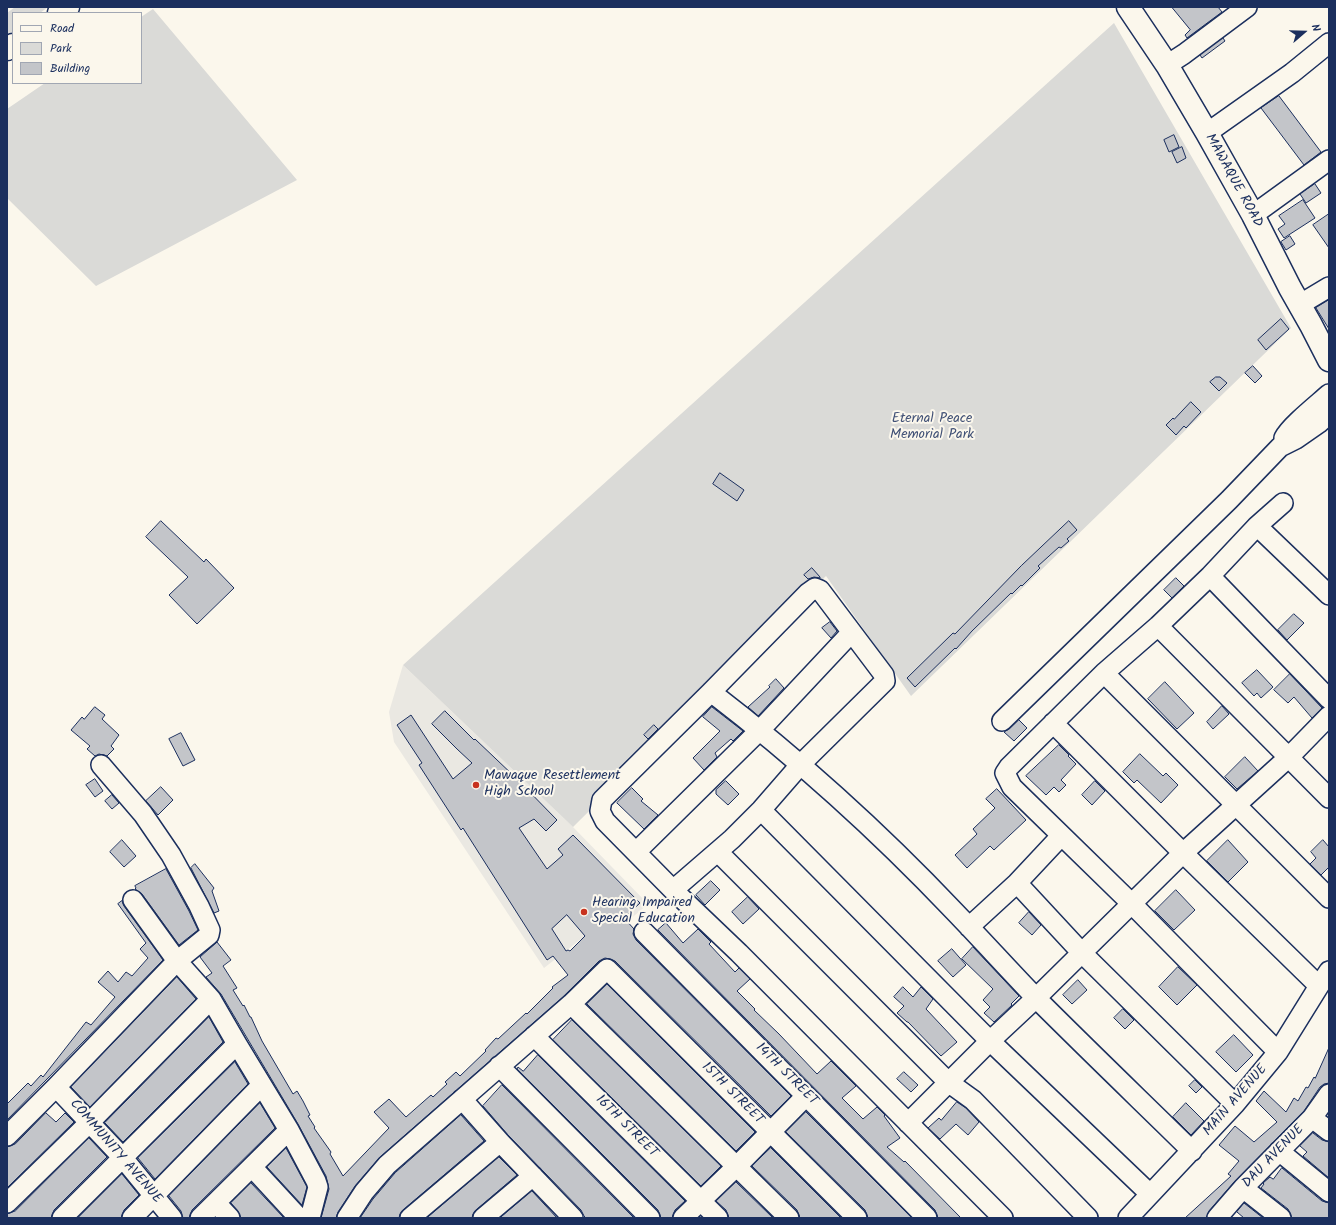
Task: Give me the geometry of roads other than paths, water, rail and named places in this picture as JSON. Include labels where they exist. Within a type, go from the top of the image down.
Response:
[{"type":"main road","name":"MAWAQUE ROAD","points":[[1132,8],[1207,133],[1253,215],[1299,305],[1326,345]]},
{"type":"street","points":[[1167,65],[1248,7]]},
{"type":"street","points":[[1207,133],[1292,73],[1329,43]]},
{"type":"street","points":[[1253,215],[1329,160]]},
{"type":"street","points":[[1299,305],[1329,287]]},
{"type":"street","points":[[1002,722],[1229,500],[1280,447],[1286,434],[1329,394]]},
{"type":"street","points":[[1280,447],[1296,439],[1329,414]]},
{"type":"street","points":[[1278,1052],[1132,904],[1012,787],[1005,773],[1009,767],[1104,673],[1158,626],[1210,576],[1257,526],[1283,503]]},
{"type":"street","points":[[1257,526],[1329,596]]},
{"type":"street","points":[[1210,576],[1329,699]]},
{"type":"street","points":[[673,890],[718,852],[761,810],[801,764],[884,681],[884,675],[820,590],[815,588],[808,593],[602,800],[600,812],[605,821],[673,890],[739,953],[1003,1218]]},
{"type":"street","points":[[1158,626],[1329,798]]},
{"type":"street","points":[[636,852],[760,730],[852,633]]},
{"type":"street","points":[[1104,673],[1329,898]]},
{"type":"street","points":[[711,692],[801,764],[900,855],[1036,998],[1192,1151]]},
{"type":"street","points":[[908,1124],[948,1082],[1036,998],[1183,853],[1289,758],[1329,716]]},
{"type":"street","points":[[1054,723],[1183,853],[1324,978]]},
{"type":"street","points":[[7,1136],[177,961],[209,934],[210,930],[171,855],[143,814],[101,765]]},
{"type":"street","points":[[761,810],[990,1041],[1150,1194]]},
{"type":"street","points":[[969,927],[1017,883],[1061,836]]},
{"type":"street","points":[[718,852],[948,1082],[973,1100],[1088,1218]]},
{"type":"street","points":[[1017,883],[1081,952],[1235,1104]]},
{"type":"street","points":[[133,900],[177,961],[212,999],[237,1044],[289,1130],[318,1187],[310,1218]]},
{"type":"street","name":"14TH STREET","points":[[644,932],[927,1218]]},
{"type":"street","name":"15TH STREET","points":[[571,1004],[607,969],[857,1218]]},
{"type":"street","name":"MAIN AVENUE","points":[[1128,1218],[1235,1104],[1278,1052],[1324,978]]},
{"type":"street","points":[[7,1202],[90,1122],[212,999]]},
{"type":"street","points":[[347,1218],[364,1192],[387,1166],[571,1004],[789,1218]]},
{"type":"street","name":"16TH STREET","points":[[534,1036],[718,1218]]},
{"type":"street","points":[[62,1218],[237,1044]]},
{"type":"street","points":[[499,1066],[650,1218]]},
{"type":"street","points":[[132,1218],[262,1086]]},
{"type":"street","name":"COMMUNITY AVENUE","points":[[56,1087],[123,1158],[172,1218]]},
{"type":"street","name":"DAU AVENUE","points":[[1217,1218],[1312,1118],[1329,1094]]},
{"type":"street","points":[[683,1218],[806,1096]]},
{"type":"street","points":[[462,1099],[500,1142],[533,1176],[566,1216]]},
{"type":"street","points":[[1312,1118],[1329,1131]]},
{"type":"street","points":[[200,1218],[289,1130]]},
{"type":"street","points":[[410,1218],[500,1142]]},
{"type":"street","points":[[1279,1151],[1329,1192]]},
{"type":"street","points":[[252,1167],[299,1218]]},
{"type":"street","points":[[483,1218],[533,1176]]},
{"type":"street","points":[[1244,1188],[1281,1218]]},
{"type":"street","points":[[216,1203],[230,1218]]},
{"type":"place","name":"Mawaque Resettlement High School","points":[[476,785]]},
{"type":"place","name":"Hearing Impaired Special Education","points":[[584,912]]},
{"type":"park label","name":"Eternal Peace Memorial Park","points":[[932,428]]}]
